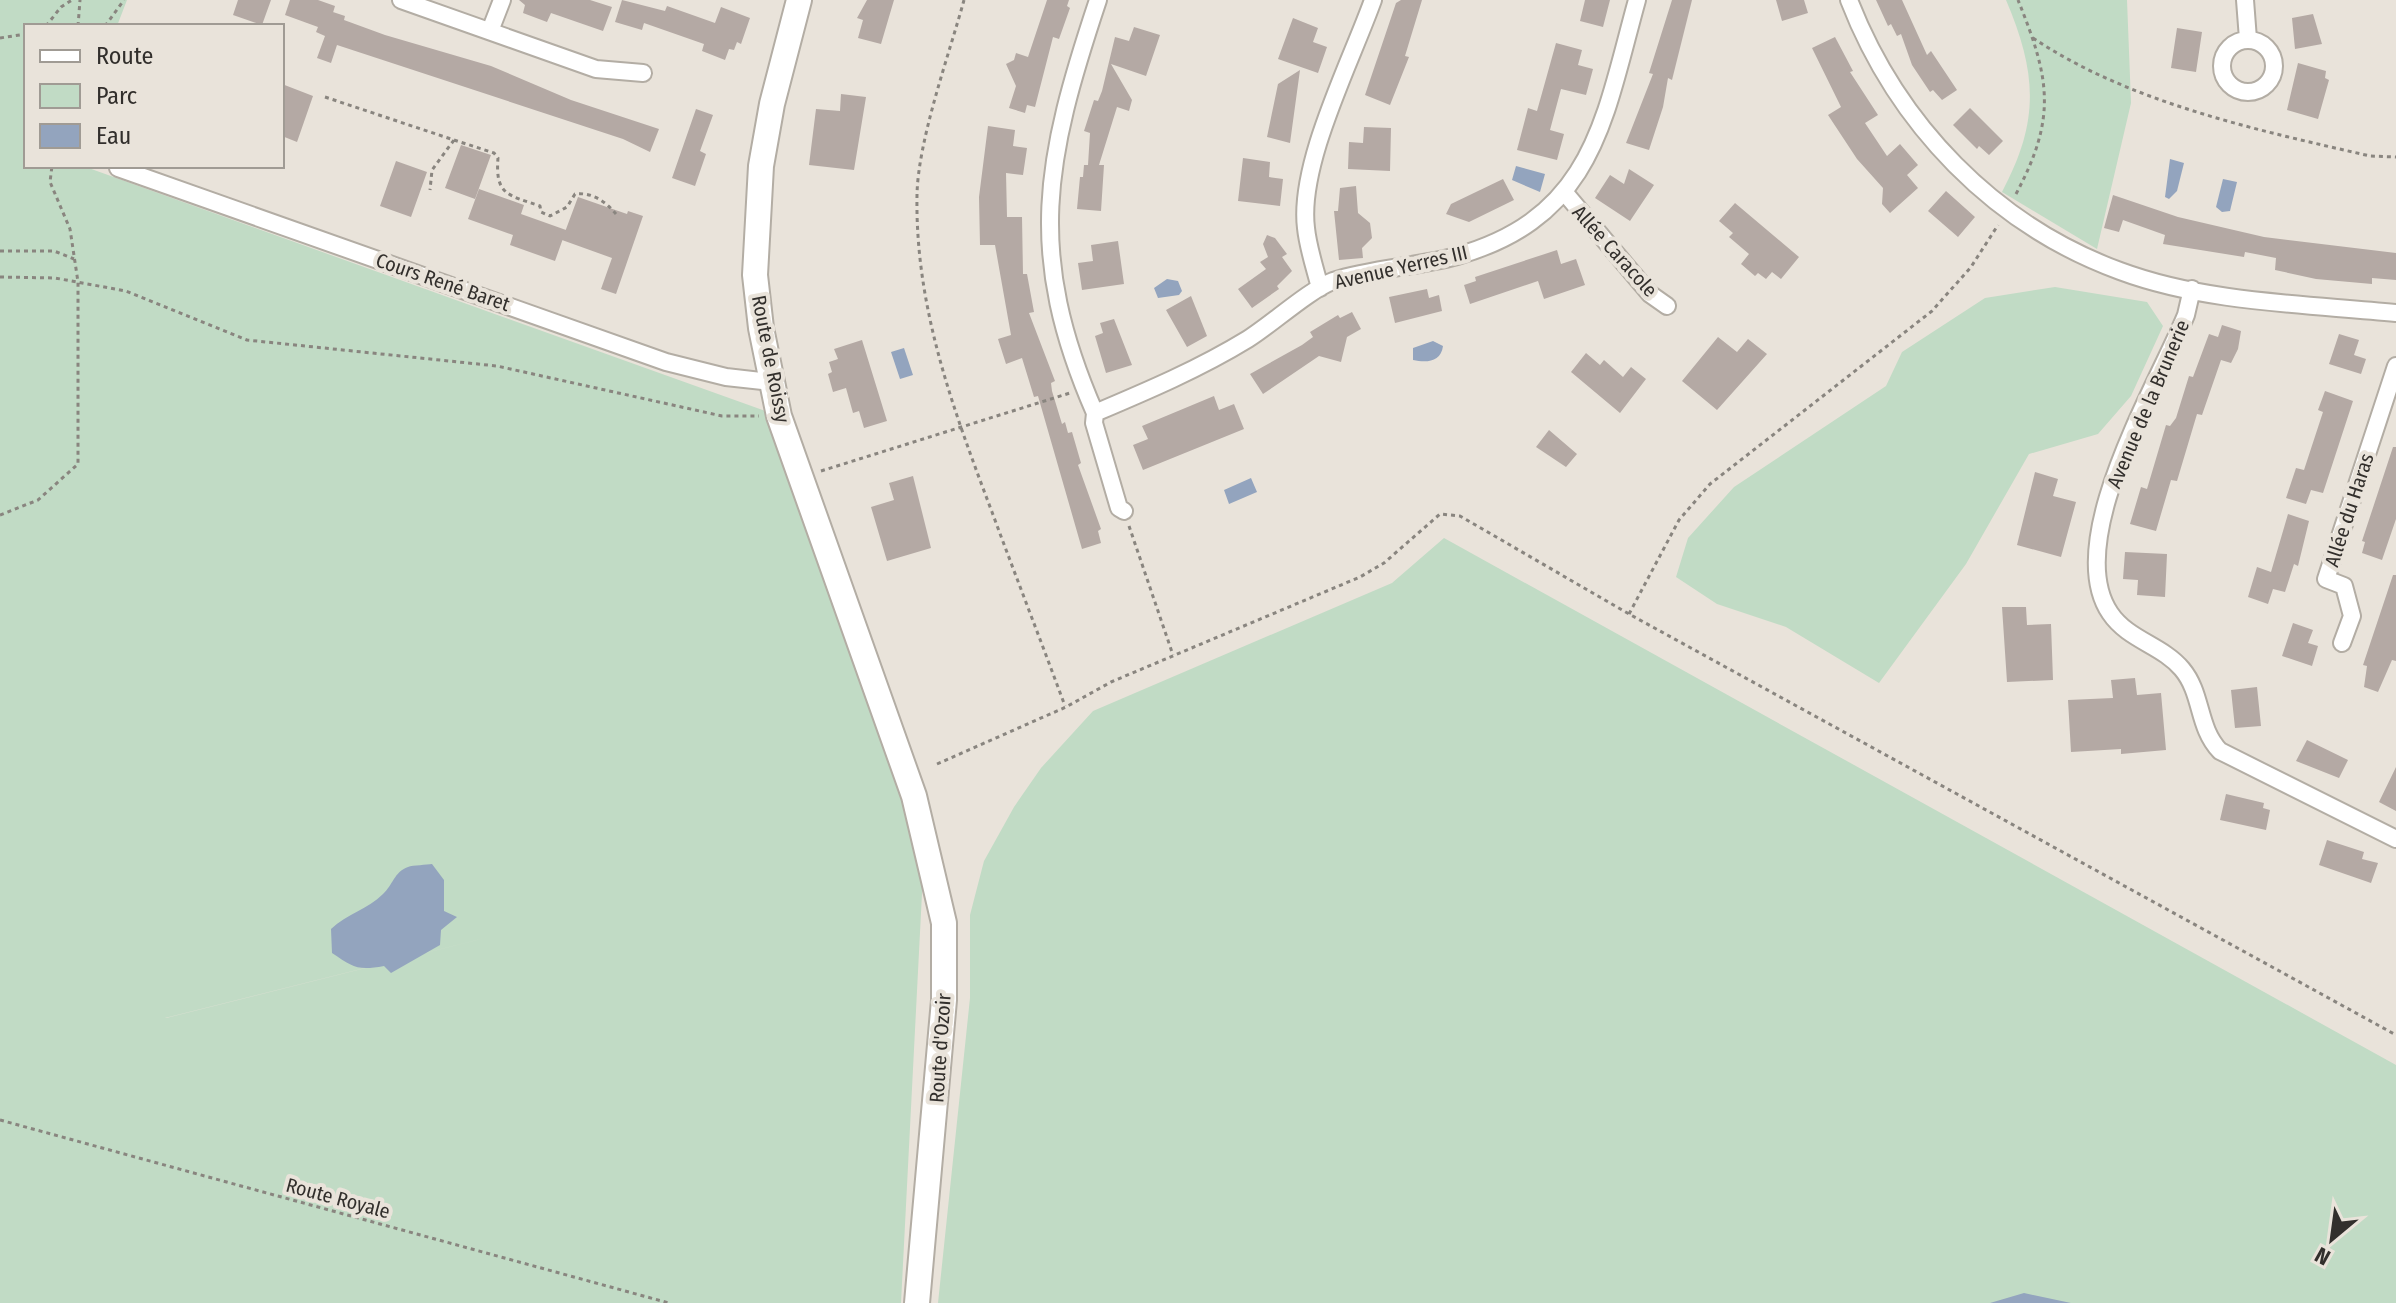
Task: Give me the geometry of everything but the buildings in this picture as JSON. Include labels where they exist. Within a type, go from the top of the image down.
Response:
[{"type":"main road","name":"Route de Roissy","points":[[799,0],[772,104],[756,209],[755,275],[779,416],[914,796]]},
{"type":"main road","name":"Route d'Ozoir","points":[[914,796],[944,923],[944,984],[935,1125],[917,1303]]},
{"type":"street","points":[[401,0],[596,69],[643,73]]},
{"type":"street","points":[[490,31],[502,0]]},
{"type":"street","points":[[1098,0],[1066,98],[1049,191],[1051,268],[1084,388],[1095,413],[1094,423],[1119,508],[1124,511]]},
{"type":"street","points":[[1320,288],[1306,227],[1308,181],[1321,133],[1373,0]]},
{"type":"street","name":"Avenue Yerres III","points":[[1095,413],[1214,360],[1333,281],[1455,256],[1490,245],[1520,228],[1565,193],[1599,133],[1637,0]]},
{"type":"street","points":[[1849,0],[1877,63],[1898,97],[1953,164],[2007,210],[2054,243],[2121,272],[2192,289],[2396,313]]},
{"type":"street","points":[[2245,0],[2248,39]]},
{"type":"street","name":"Cours René Baret","points":[[118,168],[666,362],[726,377],[771,382]]},
{"type":"street","name":"Allée Caracole","points":[[1565,193],[1650,294],[1667,306]]},
{"type":"street","name":"Avenue de la Brunerie","points":[[2192,289],[2186,315],[2112,485],[2095,572],[2100,593],[2110,613],[2129,633],[2182,669],[2192,684],[2207,735],[2220,751],[2396,839]]},
{"type":"street","name":"Allée du Haras","points":[[2342,643],[2352,616],[2344,586],[2326,579],[2396,366]]},
{"type":"path","points":[[48,24],[61,7],[72,0]]},
{"type":"path","points":[[78,24],[80,0]]},
{"type":"path","points":[[106,24],[124,0]]},
{"type":"path","points":[[964,0],[924,143],[917,193],[921,282],[933,341],[959,427],[1066,707]]},
{"type":"path","points":[[1629,614],[1679,520],[1710,484],[1932,311],[1971,267],[2036,156],[2044,123],[2046,83],[2018,0]]},
{"type":"path","points":[[0,38],[24,34]]},
{"type":"path","points":[[2033,38],[2115,82],[2211,116],[2355,152],[2396,157]]},
{"type":"path","points":[[325,97],[494,153],[498,158],[496,180],[501,189],[540,206],[541,212],[550,216],[567,207],[575,194],[587,192],[607,204],[616,214]]},
{"type":"path","points":[[430,190],[432,170],[454,140]]},
{"type":"path","points":[[0,515],[38,500],[78,464],[78,282],[70,229],[50,182],[52,168]]},
{"type":"path","points":[[0,251],[54,251],[75,260]]},
{"type":"path","points":[[0,277],[55,278],[126,291],[247,340],[497,366],[722,416],[779,416]]},
{"type":"path","points":[[802,477],[1084,388]]},
{"type":"path","points":[[1124,511],[1173,656]]},
{"type":"path","points":[[937,764],[1066,707],[1111,682],[1360,577],[1384,563],[1440,514],[1460,516],[1629,614],[2396,1035]]},
{"type":"path","name":"Route Royale","points":[[0,1120],[669,1303]]},
{"type":"green space","points":[[0,0],[127,0],[118,24],[24,24],[24,168],[89,168],[779,416],[925,835],[901,1303],[0,1303]],"holes":[[[665,893],[166,1018],[165,1018]]]},
{"type":"green space","points":[[2006,0],[2127,0],[2131,103],[2097,249],[2002,192],[2023,142],[2030,97],[2024,51]]},
{"type":"green space","points":[[2055,287],[2147,302],[2163,326],[2131,396],[2098,434],[2029,454],[1966,564],[1879,683],[1786,627],[1717,604],[1676,577],[1688,538],[1734,487],[1886,386],[1902,352],[1985,298]]},
{"type":"green space","points":[[1444,538],[2396,1065],[2396,1303],[938,1303],[970,998],[970,915],[984,861],[1014,807],[1041,768],[1093,711],[1392,583]]},
{"type":"water","points":[[2170,159],[2184,163],[2177,191],[2169,199],[2165,197]]},
{"type":"water","points":[[1516,166],[1545,174],[1540,192],[1512,180]]},
{"type":"water","points":[[2223,179],[2237,182],[2230,211],[2222,212],[2216,207]]},
{"type":"water","points":[[1167,279],[1178,281],[1182,291],[1179,295],[1158,298],[1154,288]]},
{"type":"water","points":[[1433,341],[1443,346],[1436,358],[1413,360],[1413,348]]},
{"type":"water","points":[[904,348],[913,375],[900,379],[891,352]]},
{"type":"water","points":[[1251,478],[1257,492],[1229,504],[1224,490]]},
{"type":"water","points":[[432,864],[444,880],[444,911],[457,917],[441,930],[440,945],[391,973],[384,966],[356,967],[332,953],[331,929],[377,899],[403,869]]},
{"type":"water","points":[[2024,1293],[2071,1303],[1990,1303]]}]
